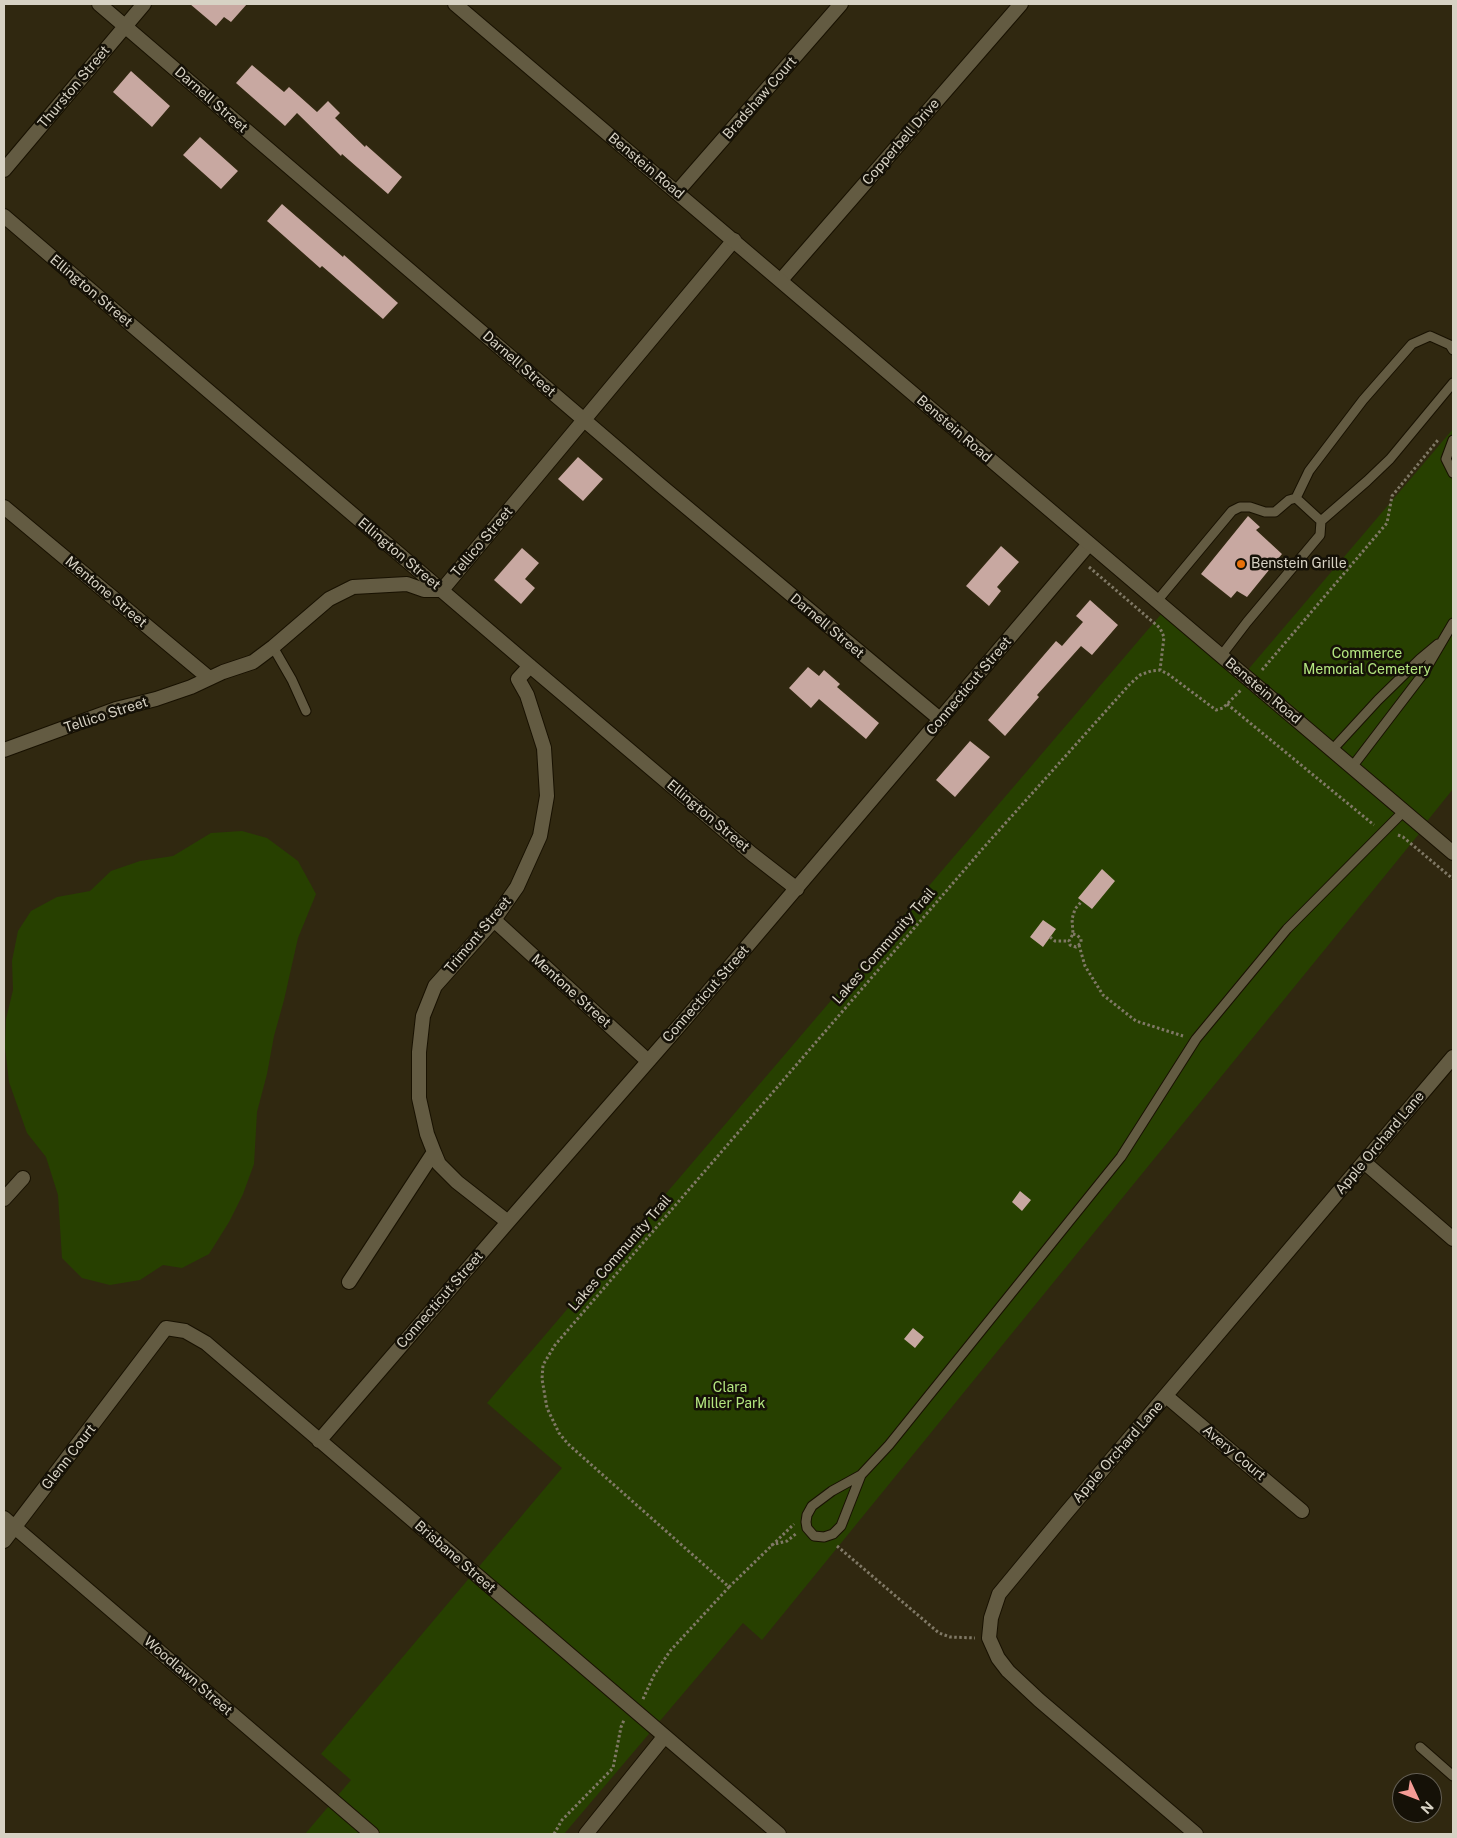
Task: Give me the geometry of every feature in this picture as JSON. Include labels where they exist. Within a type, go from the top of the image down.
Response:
[{"type":"street","name":"Darnell Street","points":[[99,4],[585,420],[941,720]]},
{"type":"street","name":"Thurston Street","points":[[4,170],[144,4]]},
{"type":"street","name":"Benstein Road","points":[[455,4],[1157,602],[1252,680],[1453,853]]},
{"type":"street","name":"Bradshaw Court","points":[[677,192],[841,4]]},
{"type":"street","name":"Copperbell Drive","points":[[781,280],[1021,4]]},
{"type":"street","name":"Ellington Street","points":[[4,216],[530,666],[745,848],[797,889]]},
{"type":"street","name":"Tellico Street","points":[[4,750],[116,709],[156,700],[253,662],[273,647],[314,610],[329,599],[352,587],[408,584],[424,590],[442,590],[734,240]]},
{"type":"street","name":"Mentone Street","points":[[4,507],[209,678]]},
{"type":"street","name":"Connecticut Street","points":[[319,1441],[797,889],[1089,544]]},
{"type":"street","name":"Trimont Street","points":[[508,1222],[457,1182],[439,1164],[427,1134],[419,1098],[418,1052],[423,1016],[435,986],[494,920],[518,887],[540,836],[547,796],[544,748],[527,695],[518,679],[530,666]]},
{"type":"street","name":"Mentone Street","points":[[494,920],[648,1061]]},
{"type":"street","name":"Apple Orchard Lane","points":[[989,1638],[991,1618],[999,1594],[1453,1056]]},
{"type":"street","points":[[349,1282],[434,1152]]},
{"type":"street","points":[[1364,1162],[1453,1239]]},
{"type":"street","points":[[4,1200],[23,1178]]},
{"type":"street","name":"Brisbane Street","points":[[134,1372],[166,1328],[184,1330],[206,1343],[778,1834]]},
{"type":"street","name":"Glenn Court","points":[[4,1540],[134,1372]]},
{"type":"street","name":"Avery Court","points":[[1166,1396],[1302,1511]]},
{"type":"street","name":"Woodlawn Street","points":[[4,1518],[372,1834]]},
{"type":"street","points":[[989,1638],[998,1658],[1020,1683],[1196,1834]]},
{"type":"street","points":[[586,1834],[664,1737]]},
{"type":"lane","points":[[1157,602],[1232,511],[1240,507],[1250,507],[1265,512],[1275,512],[1290,500],[1296,498],[1309,471],[1363,400],[1412,344],[1430,336],[1450,345],[1453,350]]},
{"type":"lane","points":[[1221,656],[1320,535],[1321,521],[1390,459],[1453,383]]},
{"type":"lane","points":[[1453,440],[1446,460],[1453,474]]},
{"type":"lane","points":[[1296,498],[1321,521]]},
{"type":"lane","points":[[1352,768],[1423,674],[1453,623]]},
{"type":"lane","points":[[1332,750],[1378,700],[1420,659],[1442,641]]},
{"type":"lane","points":[[273,647],[292,680],[306,711]]},
{"type":"lane","points":[[861,1475],[841,1526],[832,1534],[824,1537],[814,1536],[807,1528],[807,1515],[812,1506],[832,1491],[861,1475],[889,1445],[1121,1158],[1196,1039],[1287,929],[1404,811]]},
{"type":"lane","points":[[1420,1747],[1453,1776]]},
{"type":"path","points":[[1078,557],[1160,628],[1164,637],[1160,670],[1216,710],[1220,710],[1267,665],[1387,523],[1392,496],[1441,437]]},
{"type":"path","name":"Lakes Community Trail","points":[[729,1587],[568,1444],[559,1433],[547,1408],[543,1392],[543,1365],[555,1345],[992,838],[1130,684],[1140,675],[1160,670]]},
{"type":"path","points":[[1227,704],[1372,824],[1403,837],[1453,879]]},
{"type":"path","points":[[1069,941],[1073,934],[1072,919],[1075,909],[1082,901]]},
{"type":"path","points":[[1073,934],[1080,937],[1081,941],[1079,944],[1085,966],[1104,995],[1136,1021],[1196,1039]]},
{"type":"path","points":[[1050,937],[1055,940],[1069,941]]},
{"type":"path","points":[[1069,941],[1072,946],[1076,947],[1079,944]]},
{"type":"path","points":[[554,1834],[562,1820],[613,1768],[621,1727],[626,1717],[641,1704],[654,1675],[670,1651],[729,1587],[799,1519],[807,1515]]},
{"type":"path","points":[[772,1545],[787,1541],[800,1531],[803,1536]]},
{"type":"path","points":[[834,1544],[939,1633],[950,1637],[989,1638]]},
{"type":"green space","name":"Commerce Memorial Cemetery","points":[[1453,429],[1453,789],[1424,825],[1246,672]]},
{"type":"green space","name":"Clara Miller Park","points":[[1163,612],[1423,829],[762,1640],[743,1623],[564,1834],[305,1834],[351,1780],[321,1754],[562,1468],[487,1403]]},
{"type":"green space","points":[[242,831],[267,838],[298,861],[316,894],[298,938],[274,1036],[257,1112],[254,1164],[243,1194],[229,1222],[209,1254],[182,1268],[163,1265],[140,1280],[110,1285],[82,1278],[62,1258],[58,1195],[46,1157],[27,1133],[9,1082],[5,1047],[6,1019],[13,990],[12,961],[18,931],[31,911],[57,897],[90,891],[111,871],[140,861],[173,856],[211,833]]},
{"type":"building","points":[[190,4],[247,4],[231,22],[224,17],[216,26]]},
{"type":"building","points":[[252,65],[284,92],[289,87],[317,112],[328,101],[340,113],[335,118],[365,147],[366,145],[402,177],[388,194],[342,154],[341,156],[297,113],[285,126],[236,83]]},
{"type":"building","points":[[131,71],[170,106],[152,127],[113,92]]},
{"type":"building","points":[[200,137],[238,171],[221,189],[183,155]]},
{"type":"building","points":[[282,204],[398,303],[383,319],[322,266],[320,268],[267,221]]},
{"type":"building","points":[[578,457],[603,479],[583,501],[558,479]]},
{"type":"building","name":"Benstein Grille","points":[[1248,516],[1260,527],[1256,530],[1282,554],[1247,597],[1237,591],[1231,598],[1201,574]]},
{"type":"building","points":[[1001,546],[1019,562],[997,587],[1001,591],[989,606],[966,586]]},
{"type":"building","points":[[522,548],[539,563],[525,579],[535,588],[521,604],[494,580]]},
{"type":"building","points":[[1090,600],[1118,625],[1092,655],[1081,646],[1037,695],[1039,697],[1005,736],[988,720],[1056,641],[1062,646],[1083,622],[1076,616]]},
{"type":"building","points":[[808,667],[819,676],[824,670],[840,684],[837,687],[879,723],[866,739],[819,699],[811,708],[789,688]]},
{"type":"building","points":[[970,741],[990,757],[955,797],[936,780]]},
{"type":"building","points":[[1102,869],[1115,881],[1092,909],[1078,898]]},
{"type":"building","points":[[1043,920],[1056,929],[1043,947],[1030,937]]},
{"type":"building","points":[[1020,1191],[1031,1200],[1022,1211],[1012,1202]]},
{"type":"building","points":[[913,1328],[924,1337],[915,1348],[904,1339]]},
{"type":"place","name":"Benstein Grille","points":[[1241,564]]}]
